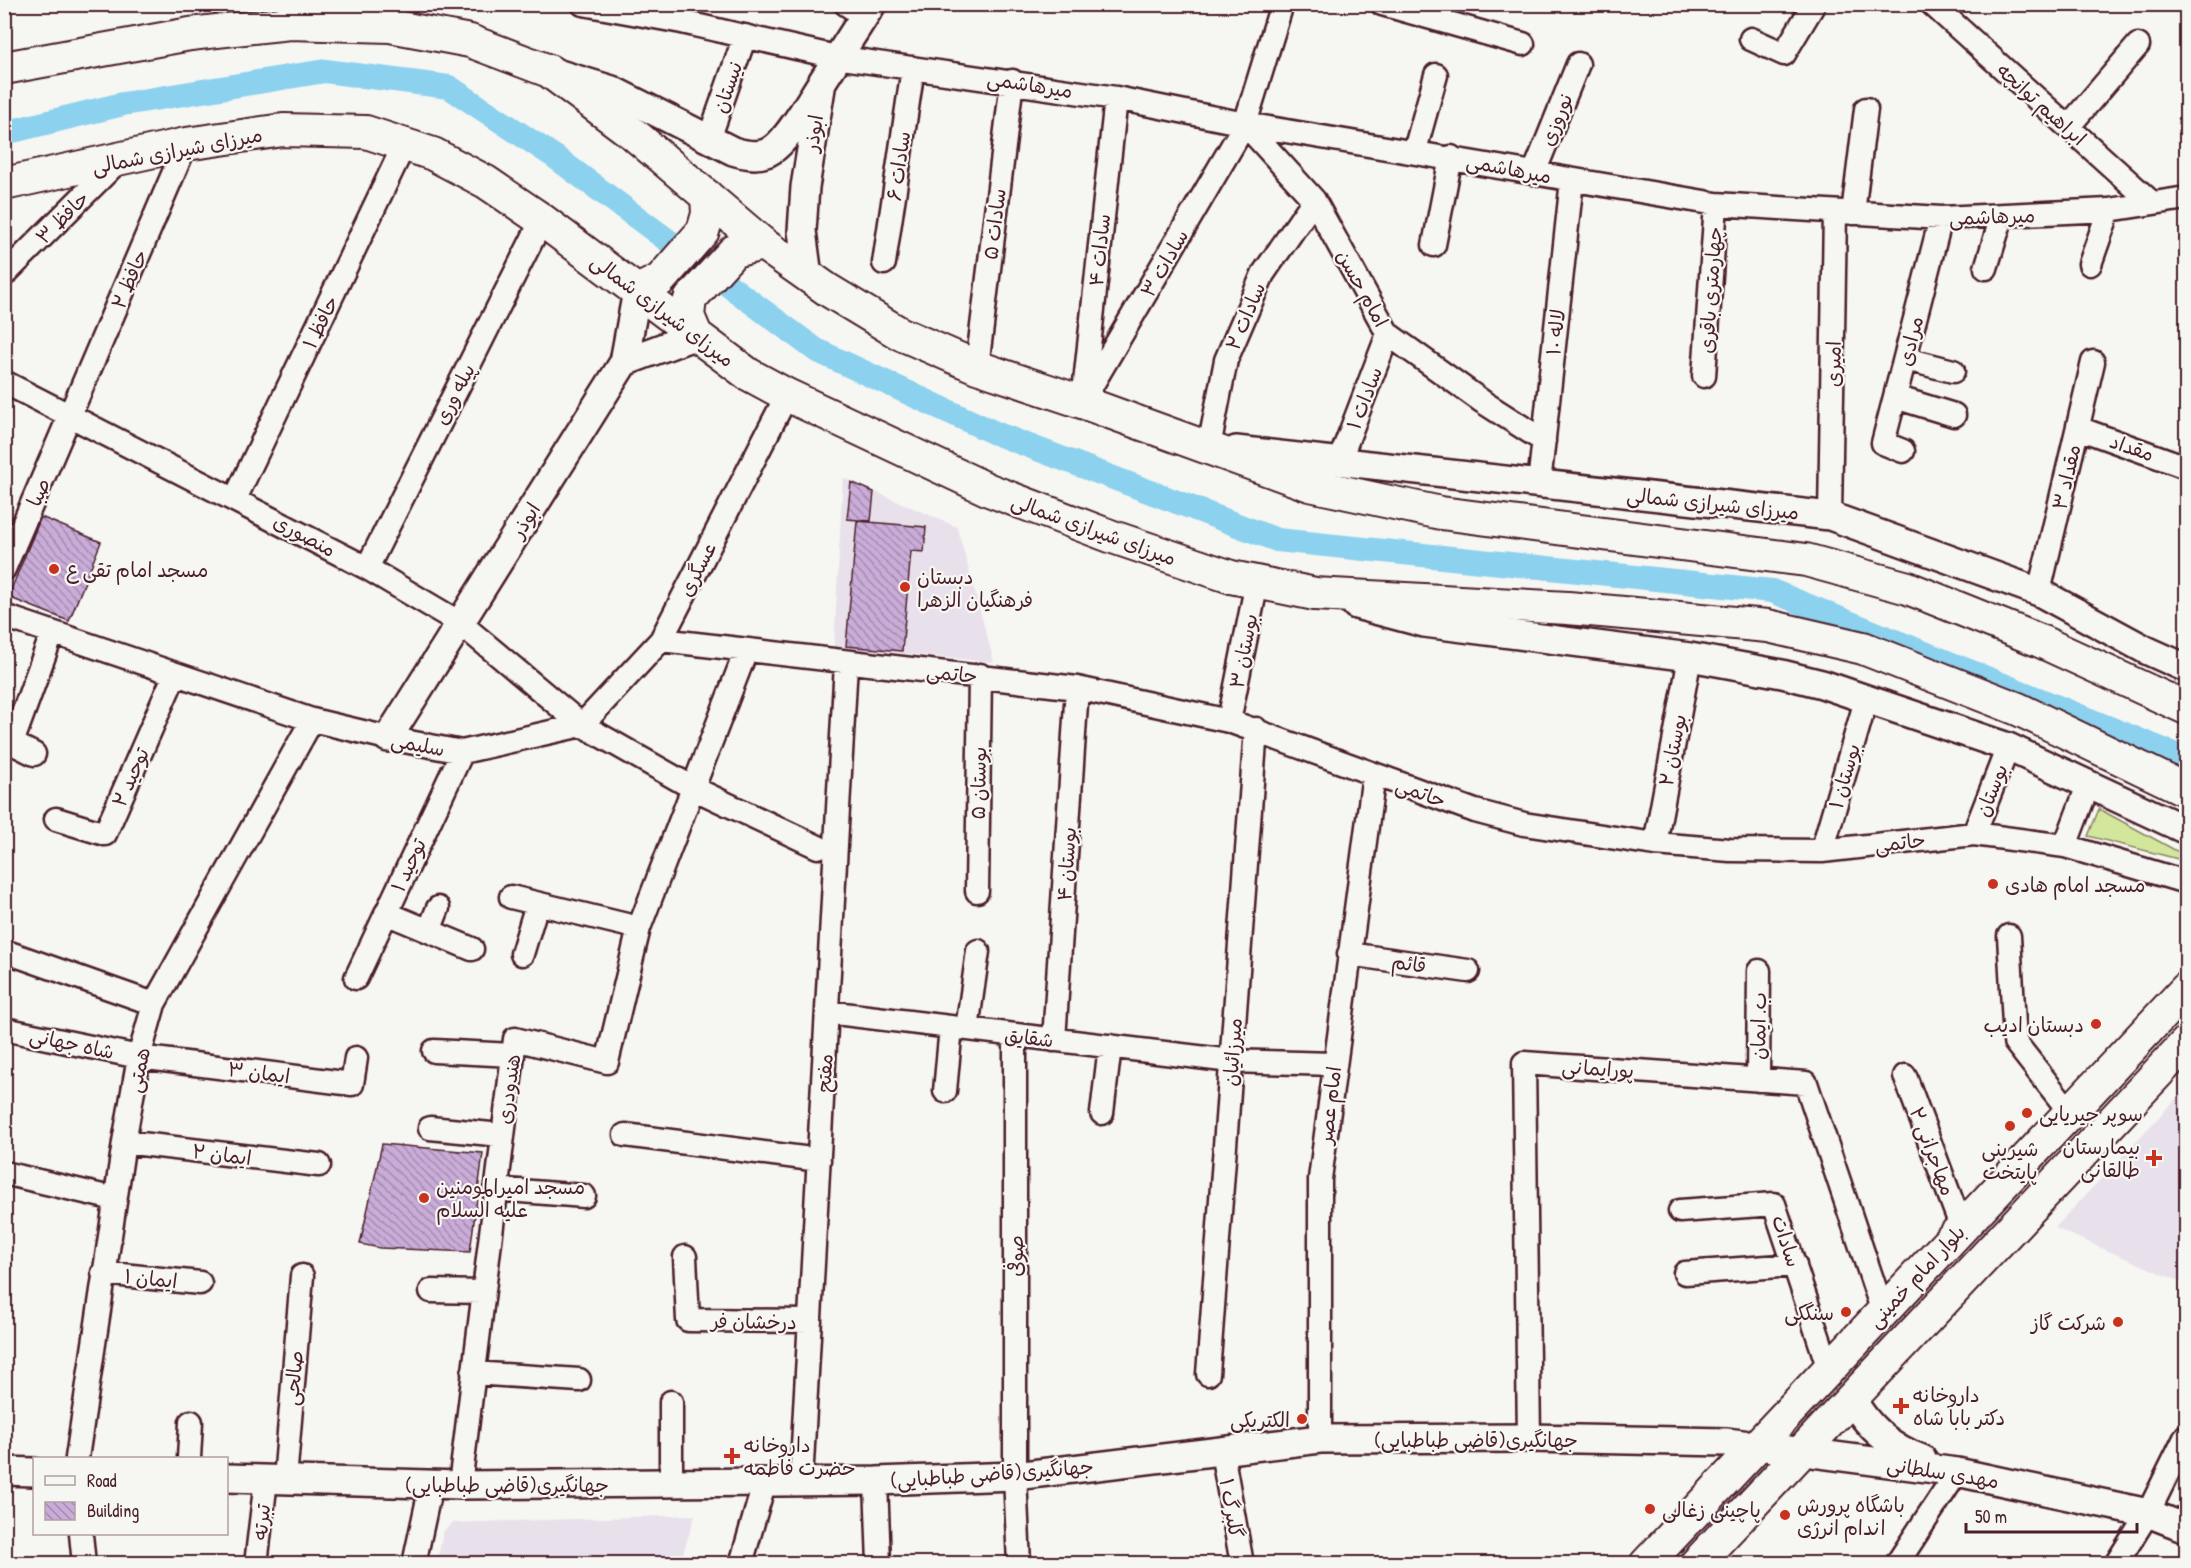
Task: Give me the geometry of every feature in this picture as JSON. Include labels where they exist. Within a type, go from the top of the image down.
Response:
[{"type":"main road","name":"میرزای شیرازی شمالی","points":[[4,68],[190,34],[290,23],[390,26],[470,41],[549,70],[636,136],[707,196],[748,247],[808,276],[900,333],[977,367],[1083,402],[1310,485],[1441,513],[1806,561],[1908,588],[2040,641],[2120,680],[2187,708]]},
{"type":"main road","name":"میرزای شیرازی شمالی","points":[[4,184],[186,144],[283,130],[366,132],[433,154],[486,182],[542,220],[648,285],[696,335],[748,374],[787,395],[989,490],[1110,536],[1231,577],[1315,594],[1568,608],[1768,626],[1863,648],[2018,709],[2187,790]]},
{"type":"main road","points":[[648,285],[703,231],[708,214],[707,196]]},
{"type":"main road","points":[[696,335],[688,316],[690,299],[748,247]]},
{"type":"main road","name":"بلوار امام خمینی","points":[[1646,1563],[1961,1226],[2187,989]]},
{"type":"main road","name":"بلوار امام خمینی","points":[[1696,1563],[2187,1043]]},
{"type":"street","name":"میرهاشمی","points":[[583,4],[682,22],[836,57],[1116,98],[1245,123],[1416,150],[1572,180],[1716,204],[1941,218],[2109,210],[2187,198]]},
{"type":"street","points":[[682,22],[698,4]]},
{"type":"street","name":"سادات ۳","points":[[1083,402],[1245,123],[1282,4]]},
{"type":"street","points":[[1751,39],[1784,54],[1814,4]]},
{"type":"street","name":"ابراهیم توانچه","points":[[1932,4],[2152,203]]},
{"type":"street","points":[[1396,7],[1523,44]]},
{"type":"street","name":"ابوذر","points":[[808,276],[802,231],[805,187],[822,82],[861,8]]},
{"type":"street","name":"نیستان","points":[[709,139],[745,36]]},
{"type":"street","points":[[2068,127],[2138,45]]},
{"type":"street","name":"نوروزی","points":[[1534,173],[1578,64]]},
{"type":"street","name":"سادات ۶","points":[[884,263],[913,68]]},
{"type":"street","points":[[549,70],[612,90],[733,151],[749,155],[765,154],[778,147],[822,82]]},
{"type":"street","points":[[1416,150],[1436,75]]},
{"type":"street","name":"سادات ۵","points":[[977,367],[1012,81]]},
{"type":"street","name":"سادات ۴","points":[[1083,402],[1116,98]]},
{"type":"street","name":"امیری","points":[[1830,516],[1844,212],[1866,109]]},
{"type":"street","name":"امام حسن","points":[[1245,123],[1314,200],[1388,334],[1483,402],[1544,441]]},
{"type":"street","name":"حافظ ۲","points":[[72,414],[186,144]]},
{"type":"street","name":"حافظ ۱","points":[[235,499],[404,145]]},
{"type":"street","points":[[1434,245],[1451,157]]},
{"type":"street","name":"حافظ ۳","points":[[4,274],[118,160]]},
{"type":"street","name":"لاله ۱۰","points":[[1539,484],[1572,180]]},
{"type":"street","name":"سادات ۲","points":[[1209,447],[1226,360],[1263,274],[1314,200]]},
{"type":"street","name":"چهارمتری باقری","points":[[1704,376],[1716,204]]},
{"type":"street","points":[[2090,264],[2109,210]]},
{"type":"street","points":[[1986,268],[2002,216]]},
{"type":"street","name":"مرادی","points":[[1903,451],[1883,443],[1941,218]]},
{"type":"street","name":"پیله وری","points":[[367,568],[542,220]]},
{"type":"street","name":"ابوذر","points":[[387,738],[624,362],[648,285]]},
{"type":"street","name":"سادات ۱","points":[[1339,462],[1388,334]]},
{"type":"street","points":[[624,362],[696,335]]},
{"type":"street","points":[[1906,358],[1953,371]]},
{"type":"street","name":"مقداد ۳","points":[[2039,592],[2093,362]]},
{"type":"street","name":"منصوری","points":[[4,382],[72,414],[367,568],[460,623],[582,725]]},
{"type":"street","name":"عسگری","points":[[582,725],[661,640],[787,395]]},
{"type":"street","points":[[1895,397],[1954,416]]},
{"type":"street","name":"صبا","points":[[4,569],[72,414]]},
{"type":"street","name":"مقداد","points":[[2078,428],[2187,467]]},
{"type":"street","name":"میرزای شیرازی شمالی","points":[[1209,447],[1830,516],[2039,592],[2146,650],[2187,668]]},
{"type":"street","name":"بوستان ۳","points":[[1229,721],[1257,582]]},
{"type":"street","name":"میرزای شیرازی شمالی","points":[[1315,594],[1424,623],[1690,657],[1782,674],[2008,747],[2184,827]]},
{"type":"street","name":"سلیمی","points":[[4,616],[312,720],[387,738],[462,752],[582,725]]},
{"type":"street","points":[[34,754],[8,742],[52,634]]},
{"type":"street","name":"حاتمی","points":[[661,640],[1077,688],[1256,729],[1475,811],[1524,825],[1655,844],[1730,850],[1822,851],[1974,834],[2065,846],[2187,882]]},
{"type":"street","name":"هندودری","points":[[460,1485],[501,1135],[515,1039],[607,1062],[639,928],[746,651]]},
{"type":"street","name":"بوستان ۲","points":[[1655,844],[1690,657]]},
{"type":"street","name":"مفتح","points":[[801,1482],[846,663]]},
{"type":"street","name":"توحید ۲","points":[[56,819],[105,834],[175,674]]},
{"type":"street","name":"بوستان ۵","points":[[976,891],[980,675]]},
{"type":"street","name":"بوستان ۴","points":[[1054,1040],[1077,688]]},
{"type":"street","name":"بوستان ۱","points":[[1822,851],[1866,700]]},
{"type":"street","name":"همتی","points":[[77,1457],[124,1142],[139,1057],[154,1004],[312,720]]},
{"type":"street","points":[[582,725],[694,789],[819,847]]},
{"type":"street","name":"میرزائیان","points":[[1208,1374],[1256,729]]},
{"type":"street","name":"بوستان","points":[[1974,834],[2008,747]]},
{"type":"street","name":"توحید ۱","points":[[356,978],[462,752]]},
{"type":"street","name":"امام عصر","points":[[1320,1439],[1320,1179],[1374,774]]},
{"type":"street","points":[[2065,846],[2089,783]]},
{"type":"street","points":[[511,897],[639,928]]},
{"type":"street","points":[[522,954],[537,904]]},
{"type":"street","points":[[429,931],[438,908]]},
{"type":"street","points":[[386,913],[472,949]]},
{"type":"street","points":[[2009,936],[2015,1042],[2070,1113]]},
{"type":"street","points":[[4,951],[154,1004]]},
{"type":"street","points":[[945,1091],[978,951]]},
{"type":"street","name":"قائم","points":[[1349,954],[1468,971]]},
{"type":"street","name":"ب. ایمان","points":[[1758,1080],[1759,971]]},
{"type":"street","name":"شقایق","points":[[827,1012],[1231,1061],[1334,1064]]},
{"type":"street","name":"شاه جهانی","points":[[4,1029],[139,1057]]},
{"type":"street","name":"صوفی","points":[[1015,1035],[1015,1476],[1019,1563]]},
{"type":"street","points":[[1102,1113],[1110,1046]]},
{"type":"street","points":[[434,1052],[513,1055]]},
{"type":"street","name":"ایمان ۳","points":[[139,1057],[352,1084],[356,1058]]},
{"type":"street","name":"پورایمانی","points":[[1529,1438],[1524,1063],[1806,1083],[1882,1312]]},
{"type":"street","name":"مهاجرانی ۲","points":[[1905,1076],[1961,1226]]},
{"type":"street","points":[[430,1128],[501,1135]]},
{"type":"street","points":[[625,1135],[819,1160]]},
{"type":"street","name":"ایمان ۲","points":[[124,1142],[319,1165]]},
{"type":"street","points":[[4,1173],[115,1199]]},
{"type":"street","points":[[495,1189],[584,1196]]},
{"type":"street","name":"سادات","points":[[1680,1211],[1774,1204],[1829,1369]]},
{"type":"street","name":"درخشان فر","points":[[685,1257],[688,1320],[810,1321]]},
{"type":"street","points":[[1685,1273],[1794,1265]]},
{"type":"street","name":"ایمان ۱","points":[[103,1273],[200,1283]]},
{"type":"street","name":"صالحی","points":[[275,1480],[302,1276]]},
{"type":"street","points":[[430,1291],[483,1292]]},
{"type":"street","points":[[473,1373],[579,1380]]},
{"type":"street","points":[[1852,1399],[1861,1416],[1892,1446],[1957,1472],[1898,1562]]},
{"type":"street","points":[[671,1401],[671,1484]]},
{"type":"street","points":[[189,1457],[191,1422]]},
{"type":"street","points":[[2116,1563],[2148,1513],[2187,1436]]},
{"type":"street","name":"جهانگیری(قاضی طباطبایی)","points":[[228,1478],[430,1485],[764,1484],[876,1481],[1015,1476],[1320,1439],[1529,1438],[1727,1442],[1802,1451]]},
{"type":"street","name":"مهدی سلطانی","points":[[1802,1451],[1957,1472],[2148,1513],[2187,1528]]},
{"type":"street","name":"گلبرگ ۱","points":[[1222,1452],[1242,1563]]},
{"type":"street","points":[[4,1471],[33,1472]]},
{"type":"street","name":"تبرته","points":[[256,1563],[275,1480]]},
{"type":"street","points":[[876,1481],[879,1563]]},
{"type":"street","points":[[741,1563],[764,1484]]},
{"type":"street","points":[[414,1563],[430,1485]]},
{"type":"street","points":[[81,1535],[84,1563]]},
{"type":"shaded area","name":"دبستان فرهنگیان الزهرا","points":[[843,478],[957,527],[994,662],[834,647]]},
{"type":"shaded area","name":"بیمارستان طالقانی","points":[[2186,1088],[2186,1284],[2055,1228]]},
{"type":"shaded area","points":[[695,1515],[680,1563],[437,1563],[443,1532],[452,1523]]},
{"type":"green space","points":[[2099,809],[2186,856],[2186,861],[2088,836]]},
{"type":"building","points":[[851,482],[874,492],[871,521],[847,519]]},
{"type":"building","name":"مسجد امام تقی ع","points":[[41,517],[101,542],[69,621],[8,597]]},
{"type":"building","points":[[857,521],[926,527],[924,552],[911,551],[902,651],[846,646]]},
{"type":"building","name":"مسجد امیرالمومنین علیه السلام","points":[[382,1144],[483,1153],[470,1252],[380,1248],[360,1244]]},
{"type":"waterway","points":[[4,133],[123,104],[325,71],[449,87],[555,157],[816,350],[995,433],[1277,540],[1772,591],[2186,759]]},
{"type":"place","name":"مسجد امام تقی ع","points":[[54,569]]},
{"type":"place","name":"دبستان فرهنگیان الزهرا","points":[[905,587]]},
{"type":"place","name":"مسجد امام هادی","points":[[1993,884]]},
{"type":"place","name":"دبستان ادیب","points":[[2096,1024]]},
{"type":"place","name":"سوپر جیریایی","points":[[2027,1113]]},
{"type":"place","name":"شیرینی پایتخت","points":[[2010,1126]]},
{"type":"place","name":"بیمارستان طالقانی","points":[[2154,1158]]},
{"type":"place","name":"مسجد امیرالمومنین علیه السلام","points":[[424,1198]]},
{"type":"place","name":"سنگکی","points":[[1846,1312]]},
{"type":"place","name":"شرکت گاز","points":[[2118,1322]]},
{"type":"place","name":"داروخانه دکتر بابا شاه","points":[[1901,1406]]},
{"type":"place","name":"الکتریکی","points":[[1302,1419]]},
{"type":"place","name":"داروخانه حضرت فاطمه","points":[[732,1456]]},
{"type":"place","name":"پاچینی زغالی","points":[[1650,1509]]},
{"type":"place","name":"باشگاه پرورش اندام انرژی","points":[[1785,1515]]}]
